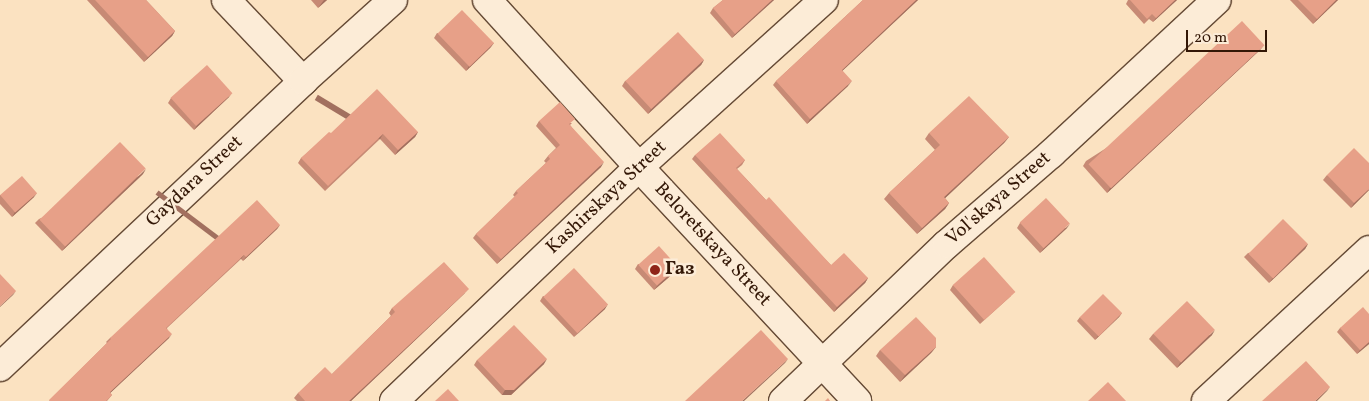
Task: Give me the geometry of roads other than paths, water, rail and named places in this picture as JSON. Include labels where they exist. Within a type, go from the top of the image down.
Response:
[{"type":"street","points":[[226,0],[303,80]]},
{"type":"street","name":"Gaydara Street","points":[[0,367],[303,80],[392,0]]},
{"type":"street","name":"Beloretskaya Street","points":[[486,0],[857,401]]},
{"type":"street","name":"Kashirskaya Street","points":[[394,401],[639,167],[824,0]]},
{"type":"street","name":"Vol'skaya Street","points":[[783,401],[947,244],[1051,154],[1217,0]]},
{"type":"street","points":[[1206,401],[1369,250]]},
{"type":"place","name":"Газ","points":[[655,270]]}]
